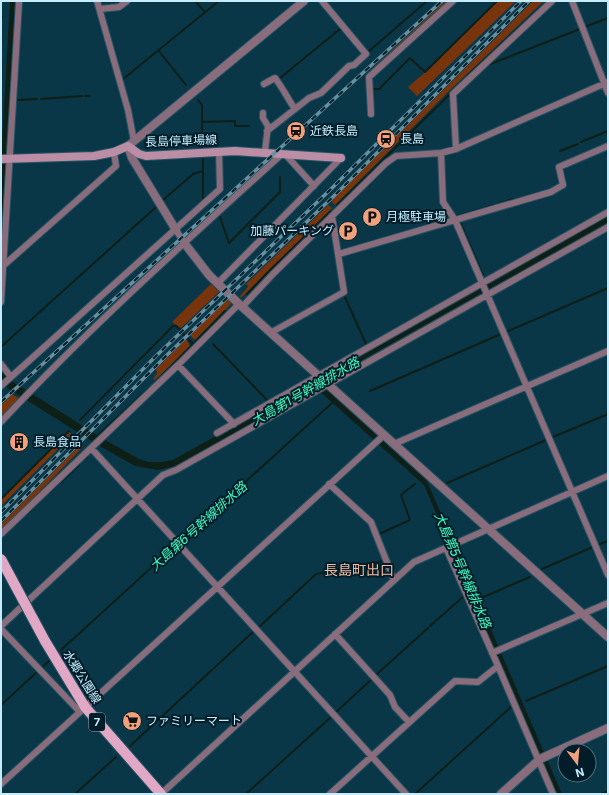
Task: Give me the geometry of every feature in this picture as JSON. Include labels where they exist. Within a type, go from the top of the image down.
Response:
[{"type":"main road","name":"長島停車場線","points":[[7,159],[84,157],[114,152],[131,143],[139,154],[146,156],[219,151],[265,152],[341,158]]},
{"type":"main road","name":"水郷公園線","points":[[1,559],[82,709],[161,794]]},
{"type":"street","points":[[98,1],[128,110],[132,158],[176,230],[199,264],[382,436],[394,444],[608,637]]},
{"type":"street","points":[[100,8],[119,7],[127,1]]},
{"type":"street","points":[[131,143],[304,1]]},
{"type":"street","points":[[267,131],[309,98],[321,93],[349,66],[354,65],[366,54],[322,1]]},
{"type":"street","points":[[371,114],[369,77],[453,1]]},
{"type":"street","points":[[456,149],[453,94],[552,1]]},
{"type":"street","points":[[572,1],[606,83],[608,93]]},
{"type":"street","points":[[1,302],[7,159],[19,2]]},
{"type":"street","points":[[264,84],[274,78],[283,88],[286,97],[295,108]]},
{"type":"street","points":[[1,534],[241,305],[386,162],[396,156],[441,153],[456,149],[606,83]]},
{"type":"street","points":[[263,113],[263,118],[268,126],[265,152]]},
{"type":"street","points":[[339,254],[551,192],[563,185],[559,167],[608,146]]},
{"type":"street","points":[[1,386],[220,189],[219,151]]},
{"type":"street","points":[[3,266],[116,166],[114,152]]},
{"type":"street","points":[[441,153],[443,202],[455,220],[608,575]]},
{"type":"street","points":[[1,422],[29,391],[88,332],[284,154],[314,186]]},
{"type":"street","points":[[218,283],[341,158]]},
{"type":"street","points":[[218,433],[608,212]]},
{"type":"street","points":[[272,332],[344,292],[332,216]]},
{"type":"street","points":[[1,626],[163,475],[176,470],[326,384],[608,227]]},
{"type":"street","points":[[394,444],[608,351]]},
{"type":"street","points":[[1,364],[10,378]]},
{"type":"street","points":[[178,365],[234,424]]},
{"type":"street","points":[[1,784],[382,436]]},
{"type":"street","points":[[93,446],[137,499],[406,794]]},
{"type":"street","points":[[161,794],[414,562],[447,548],[487,528],[608,476]]},
{"type":"street","points":[[329,484],[371,522],[394,580]]},
{"type":"street","points":[[447,548],[553,794]]},
{"type":"street","points":[[493,653],[608,603]]},
{"type":"street","points":[[1,629],[40,670],[82,709]]},
{"type":"street","points":[[335,634],[390,695],[395,707],[409,722]]},
{"type":"street","points":[[330,794],[455,680],[478,682],[498,666]]},
{"type":"street","points":[[501,794],[539,759],[608,728]]},
{"type":"shaded area","points":[[445,1],[451,1],[366,74]]},
{"type":"shaded area","points":[[498,1],[516,1],[417,96],[408,87],[429,69]]},
{"type":"shaded area","points":[[533,1],[544,1],[449,91],[335,205],[331,201]]},
{"type":"shaded area","points":[[328,205],[332,208],[241,298],[240,296],[248,287],[246,284]]},
{"type":"shaded area","points":[[211,284],[219,292],[181,328],[172,322]]},
{"type":"shaded area","points":[[228,299],[231,304],[195,340],[190,335]]},
{"type":"shaded area","points":[[186,339],[190,346],[155,380],[153,379],[157,373],[156,369]]},
{"type":"shaded area","points":[[12,394],[20,399],[1,421],[1,405]]},
{"type":"shaded area","points":[[69,432],[72,435],[1,506],[1,500]]},
{"type":"shaded area","points":[[81,444],[83,447],[1,531],[1,524]]},
{"type":"water","points":[[10,1],[14,1],[15,3],[1,258],[1,161]]},
{"type":"water","points":[[608,216],[608,223],[328,379],[321,385],[427,481],[562,794],[556,794],[424,485],[316,388],[177,466],[158,470],[135,466],[98,445],[6,387],[1,382],[1,368],[7,378],[105,440],[139,459],[149,462],[173,460]]},
{"type":"waterway","points":[[195,1],[205,12]]},
{"type":"waterway","points":[[123,79],[219,1]]},
{"type":"waterway","points":[[368,52],[427,1]]},
{"type":"waterway","points":[[372,89],[379,89],[410,58],[425,72],[497,1]]},
{"type":"waterway","points":[[468,75],[542,6]]},
{"type":"waterway","points":[[587,26],[608,18]]},
{"type":"waterway","points":[[280,78],[340,29]]},
{"type":"waterway","points":[[488,65],[580,29]]},
{"type":"waterway","points":[[158,50],[186,85]]},
{"type":"waterway","points":[[337,205],[451,93]]},
{"type":"waterway","points":[[41,99],[82,96]]},
{"type":"waterway","points":[[85,96],[90,96]]},
{"type":"waterway","points":[[18,100],[37,99]]},
{"type":"waterway","points":[[198,100],[202,105],[202,149]]},
{"type":"waterway","points":[[202,122],[235,121],[235,126],[249,126]]},
{"type":"waterway","points":[[581,142],[608,131]]},
{"type":"waterway","points":[[560,151],[578,144]]},
{"type":"waterway","points":[[203,157],[203,201]]},
{"type":"waterway","points":[[163,200],[193,174],[203,171]]},
{"type":"waterway","points":[[220,217],[229,243],[280,192],[280,177]]},
{"type":"waterway","points":[[498,204],[513,199]]},
{"type":"waterway","points":[[457,216],[494,205]]},
{"type":"waterway","points":[[2,346],[155,208]]},
{"type":"waterway","points":[[247,294],[330,212]]},
{"type":"waterway","points":[[442,221],[449,219]]},
{"type":"waterway","points":[[460,222],[483,275]]},
{"type":"waterway","points":[[508,331],[608,288]]},
{"type":"waterway","points":[[344,295],[366,344]]},
{"type":"waterway","points":[[157,381],[225,311]]},
{"type":"waterway","points":[[80,420],[173,326],[176,326],[193,344]]},
{"type":"waterway","points":[[370,391],[501,334]]},
{"type":"waterway","name":"大島第1号幹線排水路","points":[[213,344],[268,401]]},
{"type":"waterway","points":[[96,437],[148,389]]},
{"type":"waterway","name":"大島第6号幹線排水路","points":[[61,650],[333,402]]},
{"type":"waterway","points":[[553,437],[608,414]]},
{"type":"waterway","points":[[1,499],[69,431]]},
{"type":"waterway","points":[[447,483],[546,440]]},
{"type":"waterway","points":[[83,460],[87,457]]},
{"type":"waterway","points":[[61,482],[79,465]]},
{"type":"waterway","points":[[379,534],[410,520],[401,495],[415,484]]},
{"type":"waterway","points":[[50,492],[57,485]]},
{"type":"waterway","points":[[29,512],[41,500]]},
{"type":"waterway","points":[[600,544],[608,541]]},
{"type":"waterway","points":[[542,569],[593,547]]},
{"type":"waterway","points":[[259,627],[316,574],[383,561]]},
{"type":"waterway","name":"大島第5号幹線排水路","points":[[481,598],[530,577]]},
{"type":"waterway","name":"大島第5号幹線排水路","points":[[430,626],[464,596]]},
{"type":"waterway","points":[[376,675],[428,628]]},
{"type":"waterway","points":[[130,746],[254,631]]},
{"type":"waterway","name":"大島第6号幹線排水路","points":[[1,705],[49,661]]},
{"type":"waterway","points":[[526,701],[608,666]]},
{"type":"waterway","points":[[336,712],[372,679]]},
{"type":"waterway","points":[[415,794],[512,706]]},
{"type":"waterway","points":[[246,794],[332,716]]},
{"type":"waterway","points":[[75,794],[116,757]]},
{"type":"waterway","points":[[602,794],[608,791]]},
{"type":"railway","points":[[1,402],[442,1]]},
{"type":"railway","points":[[1,512],[156,356],[331,189],[521,1]]},
{"type":"railway","points":[[1,521],[167,355],[337,193],[529,1]]},
{"type":"place","name":"近鉄長島","points":[[296,131]]},
{"type":"place","name":"長島","points":[[386,139]]},
{"type":"place","name":"月極駐車場","points":[[372,217]]},
{"type":"place","name":"加藤パーキング","points":[[348,231]]},
{"type":"place","name":"長島食品","points":[[19,442]]},
{"type":"place","name":"ファミリーマート","points":[[132,721]]},
{"type":"district","name":"長島町出口","points":[[359,570]]}]
